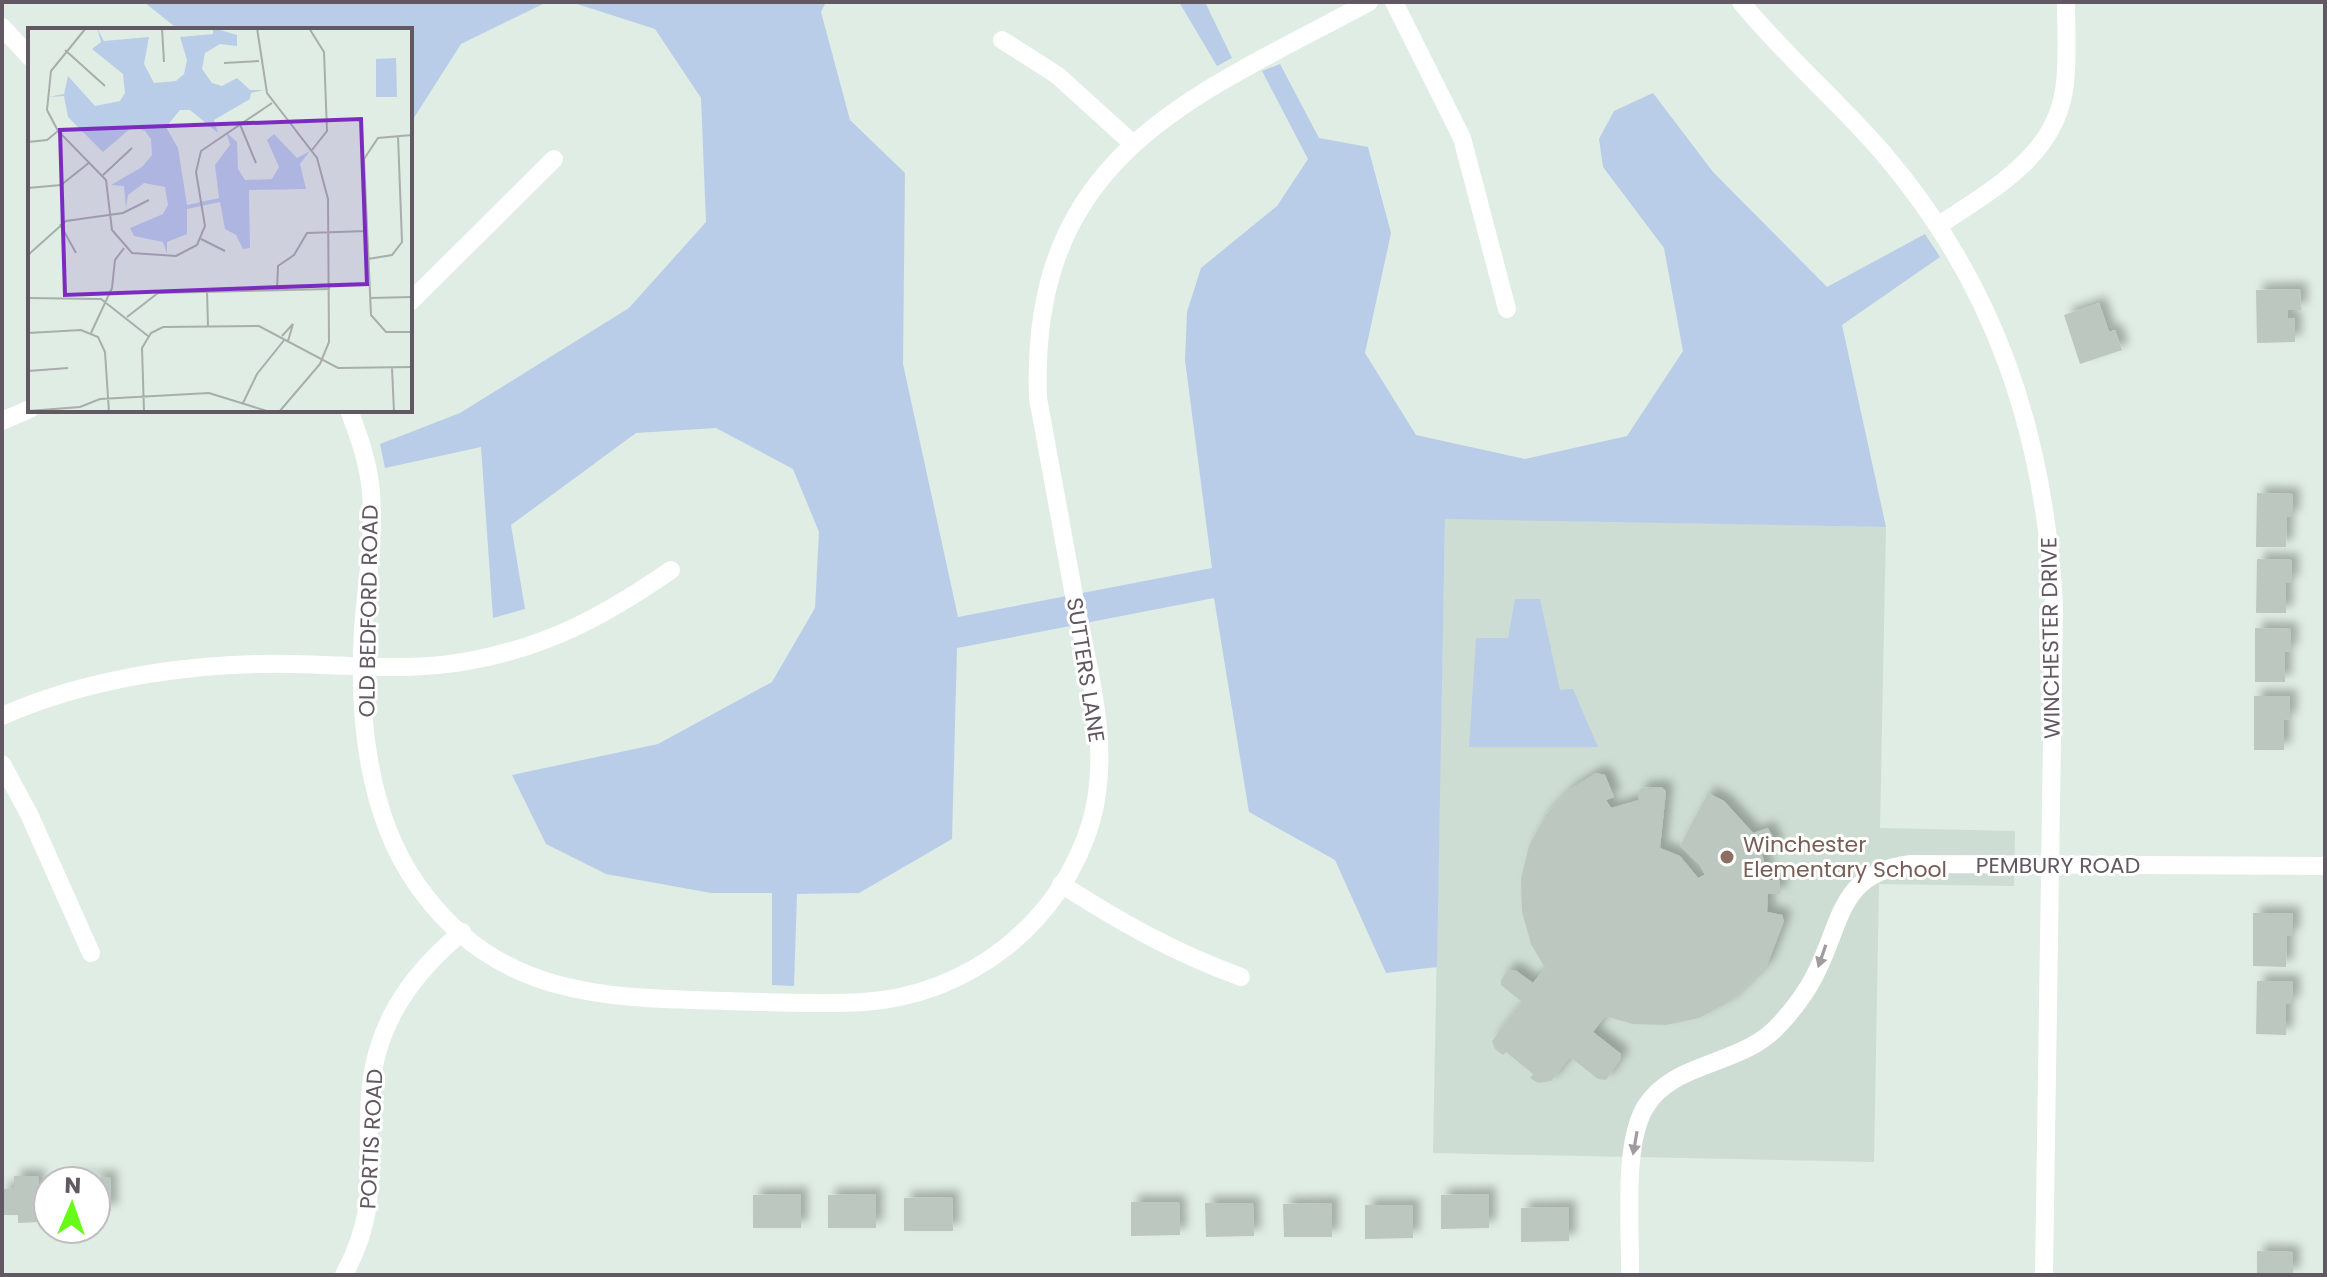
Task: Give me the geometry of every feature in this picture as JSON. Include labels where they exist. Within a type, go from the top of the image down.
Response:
[{"type":"street","name":"SUTTERS LANE","points":[[462,932],[522,973],[589,994],[640,999],[866,1002],[929,990],[984,964],[1029,928],[1078,855],[1091,821],[1100,749],[1038,398],[1038,337],[1048,286],[1069,229],[1098,179],[1132,143],[1191,98],[1369,2]]},
{"type":"street","points":[[1394,2],[1462,138],[1496,257],[1507,309]]},
{"type":"street","name":"WINCHESTER DRIVE","points":[[1741,2],[1791,60],[1880,150],[1938,226],[1976,290],[2004,351],[2026,415],[2043,490],[2054,604],[2044,1275]]},
{"type":"street","points":[[1938,226],[2016,172],[2048,135],[2066,82],[2066,2]]},
{"type":"street","points":[[2,27],[28,55]]},
{"type":"street","points":[[1002,40],[1057,75],[1132,143]]},
{"type":"street","points":[[412,300],[554,159]]},
{"type":"street","points":[[2,421],[28,410]]},
{"type":"street","name":"OLD BEDFORD ROAD","points":[[350,412],[363,448],[371,488],[373,525],[363,667],[368,752],[387,825],[418,885],[462,932]]},
{"type":"street","points":[[2,716],[63,693],[170,673],[256,664],[409,668],[468,661],[533,645],[610,612],[671,570]]},
{"type":"street","points":[[2,764],[29,814],[91,953]]},
{"type":"street","name":"PEMBURY ROAD","points":[[1630,1275],[1633,1144],[1644,1108],[1673,1078],[1719,1063],[1777,1028],[1816,974],[1832,929],[1862,880],[1883,867],[1911,864],[2325,866]]},
{"type":"street","points":[[1061,884],[1134,931],[1181,955],[1241,977]]},
{"type":"street","name":"PORTIS ROAD","points":[[344,1275],[362,1236],[369,1207],[371,1086],[384,1031],[417,974],[462,932]]},
{"type":"shaded area","points":[[144,2],[547,2],[461,44],[412,121],[412,28],[176,28]]},
{"type":"shaded area","points":[[571,2],[826,2],[821,12],[850,120],[905,173],[903,364],[958,617],[1212,568],[1185,360],[1187,312],[1201,268],[1277,206],[1308,159],[1262,71],[1280,64],[1319,138],[1368,147],[1391,233],[1365,353],[1416,435],[1525,459],[1627,436],[1683,351],[1664,248],[1603,167],[1599,139],[1614,111],[1653,93],[1713,172],[1827,287],[1925,234],[1940,257],[1842,325],[1886,527],[1445,519],[1437,967],[1386,973],[1335,860],[1249,812],[1214,598],[957,648],[952,839],[859,893],[797,894],[794,986],[772,985],[772,893],[711,893],[606,874],[546,844],[512,775],[658,744],[772,682],[815,608],[819,532],[793,469],[716,428],[636,433],[511,525],[525,609],[493,618],[481,447],[385,468],[380,444],[460,413],[629,308],[706,222],[701,98],[655,29]]},
{"type":"shaded area","points":[[1179,2],[1205,2],[1232,58],[1217,66]]},
{"type":"shaded area","name":"Winchester Elementary School","points":[[1445,518],[1886,527],[1880,828],[2015,831],[2014,886],[1879,884],[1874,1162],[1433,1153]]},
{"type":"shaded area","points":[[1515,599],[1540,599],[1560,690],[1573,689],[1598,747],[1469,747],[1476,638],[1508,638]]},
{"type":"building","points":[[2300,289],[2301,310],[2287,310],[2288,318],[2295,318],[2295,342],[2257,343],[2256,290]]},
{"type":"building","points":[[2099,303],[2109,332],[2115,330],[2122,350],[2080,364],[2064,315]]},
{"type":"building","points":[[2257,493],[2293,494],[2293,517],[2287,517],[2286,547],[2256,547]]},
{"type":"building","points":[[2257,559],[2292,560],[2292,583],[2286,583],[2286,613],[2256,613]]},
{"type":"building","points":[[2255,628],[2291,629],[2291,652],[2285,651],[2285,682],[2255,682]]},
{"type":"building","points":[[2254,696],[2290,696],[2290,720],[2284,719],[2284,750],[2254,750]]},
{"type":"building","points":[[1596,773],[1605,775],[1614,797],[1606,800],[1611,808],[1639,800],[1638,792],[1642,788],[1661,787],[1666,791],[1660,848],[1680,856],[1698,878],[1705,875],[1700,865],[1680,846],[1708,793],[1724,801],[1753,833],[1768,828],[1776,843],[1774,849],[1762,854],[1769,880],[1780,880],[1780,894],[1768,894],[1767,912],[1782,915],[1784,921],[1767,965],[1729,1002],[1699,1018],[1666,1025],[1633,1024],[1605,1016],[1593,1032],[1621,1054],[1606,1080],[1598,1079],[1570,1057],[1551,1081],[1538,1083],[1530,1078],[1533,1074],[1506,1052],[1503,1055],[1495,1049],[1492,1041],[1522,1002],[1501,985],[1501,980],[1508,970],[1515,970],[1533,983],[1545,968],[1531,944],[1522,912],[1521,879],[1529,846],[1545,816],[1569,790]]},
{"type":"building","points":[[2253,913],[2293,913],[2293,936],[2287,936],[2286,967],[2253,966]]},
{"type":"building","points":[[2257,981],[2293,981],[2293,1004],[2286,1004],[2286,1035],[2256,1034]]},
{"type":"building","points":[[14,1176],[32,1176],[32,1222],[18,1223],[18,1215],[2,1215],[2,1189],[14,1188]]},
{"type":"building","points":[[801,1194],[801,1228],[753,1228],[753,1195]]},
{"type":"building","points":[[876,1194],[876,1228],[828,1228],[828,1195]]},
{"type":"building","points":[[1489,1194],[1489,1228],[1441,1229],[1441,1195]]},
{"type":"building","points":[[952,1197],[953,1231],[904,1231],[904,1198]]},
{"type":"building","points":[[1131,1202],[1179,1202],[1180,1235],[1131,1236]]},
{"type":"building","points":[[1205,1203],[1253,1203],[1254,1236],[1206,1237]]},
{"type":"building","points":[[1332,1203],[1332,1237],[1284,1237],[1283,1204]]},
{"type":"building","points":[[1365,1205],[1413,1205],[1413,1238],[1365,1239]]},
{"type":"building","points":[[1569,1207],[1569,1241],[1521,1242],[1521,1208]]},
{"type":"building","points":[[2257,1251],[2293,1252],[2293,1275],[2257,1275]]},
{"type":"place","name":"Winchester Elementary School","points":[[1727,857]]}]
